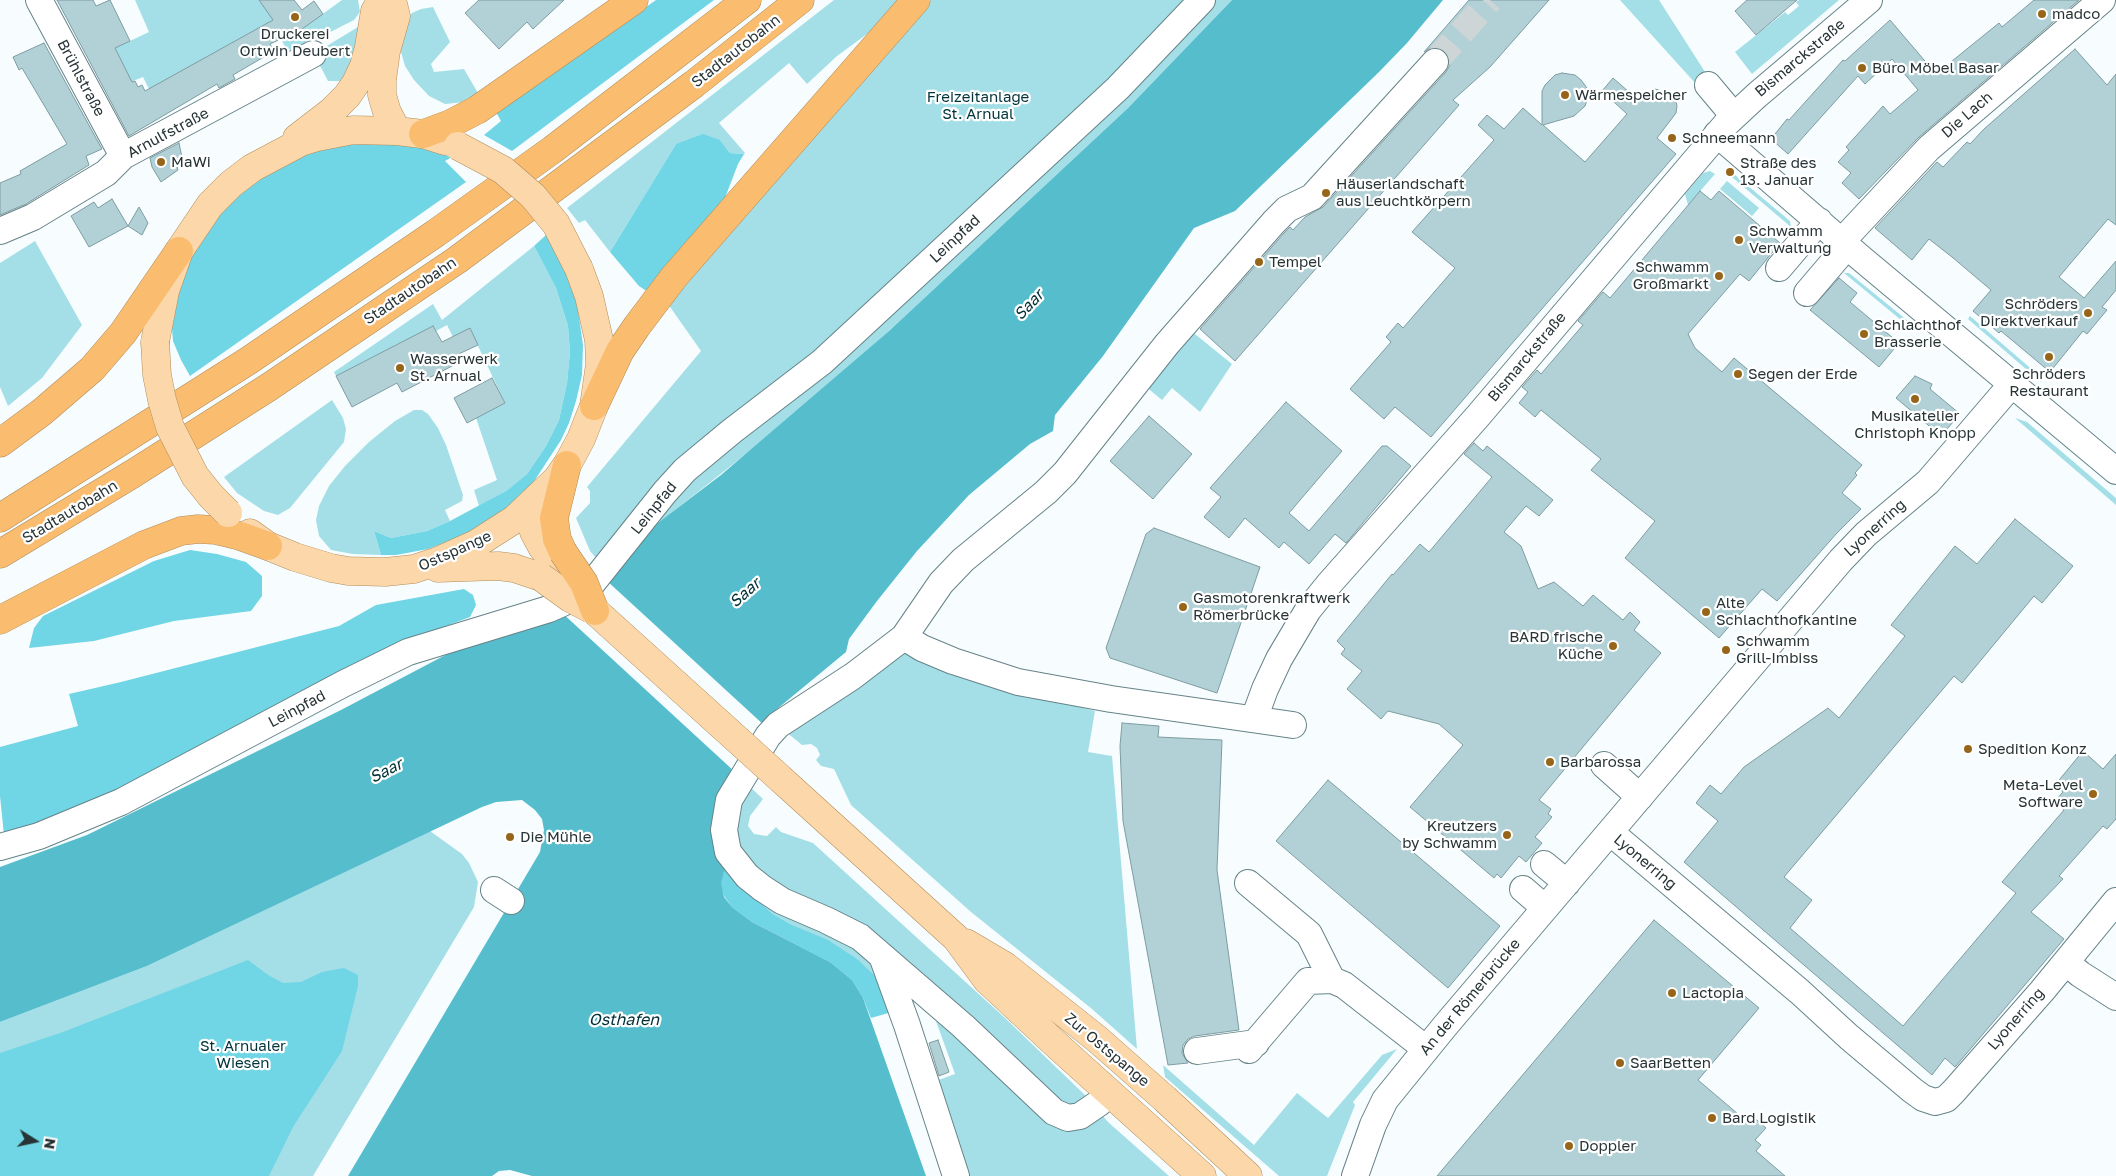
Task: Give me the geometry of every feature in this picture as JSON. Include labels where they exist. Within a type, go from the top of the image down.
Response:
[{"type":"highway","points":[[410,133],[477,110],[634,0]]},
{"type":"highway","name":"Stadtautobahn","points":[[0,518],[248,361],[436,233],[552,150],[747,0]]},
{"type":"highway","name":"Stadtautobahn","points":[[0,554],[143,467],[269,387],[457,260],[694,84],[800,0]]},
{"type":"highway","points":[[594,406],[620,351],[674,277],[916,0]]},
{"type":"highway","points":[[0,443],[42,412],[92,369],[123,333],[179,251]]},
{"type":"highway","points":[[567,465],[554,518],[557,539],[553,564],[584,583],[595,611]]},
{"type":"highway","points":[[0,620],[144,545],[181,532],[198,529],[215,530],[268,546]]},
{"type":"main road","points":[[279,153],[332,111],[356,83],[364,66],[375,11],[382,0]]},
{"type":"main road","points":[[392,0],[396,16],[386,51],[382,95],[387,112],[410,133]]},
{"type":"main road","name":"Ostspange","points":[[352,130],[410,133],[458,146],[503,170],[533,196],[556,224],[579,269],[589,296],[598,340],[600,364],[594,406],[581,439],[567,465],[557,479],[515,519],[476,544],[438,561],[414,569],[385,572],[348,571],[295,557],[268,546],[249,533],[211,496],[195,476],[170,427],[157,375],[155,342],[165,291],[179,251],[210,205],[231,184],[252,168],[301,142],[352,130]]},
{"type":"main road","points":[[414,569],[498,566],[514,568],[553,564],[534,532],[531,520],[531,504]]},
{"type":"main road","name":"Zur Ostspange","points":[[595,611],[956,938],[987,980],[1202,1176]]},
{"type":"main road","name":"Zur Ostspange","points":[[956,938],[1005,966],[1097,1039],[1160,1094],[1248,1176]]},
{"type":"street","name":"Brühlstraße","points":[[39,0],[123,156]]},
{"type":"street","name":"Leinpfad","points":[[0,847],[39,836],[121,802],[343,684],[408,652],[549,609],[590,586],[665,492],[685,470],[822,362],[1118,88],[1202,0]]},
{"type":"street","name":"Bismarckstraße","points":[[1254,719],[1264,689],[1308,610],[1478,416],[1725,125],[1869,0]]},
{"type":"street","name":"Die Lach","points":[[1807,293],[1844,243],[1929,148],[2102,0]]},
{"type":"street","name":"Arnulfstraße","points":[[0,231],[33,217],[98,178],[116,165],[123,156],[313,54]]},
{"type":"street","points":[[1109,1093],[1099,1103],[1080,1116],[1068,1118],[1054,1112],[963,1026],[860,938],[826,920],[782,901],[762,888],[747,876],[728,852],[724,830],[729,800],[764,742],[778,725],[853,676],[904,637],[941,583],[963,560],[1046,492],[1066,473],[1167,344],[1274,222],[1287,210],[1312,197],[1434,62]]},
{"type":"street","points":[[1708,85],[1725,125],[1819,221],[2116,471]]},
{"type":"street","points":[[1779,268],[1819,221]]},
{"type":"street","name":"Lyonerring","points":[[2012,384],[1928,482],[1866,534],[1840,560],[1610,832],[1800,992],[1844,1042],[1923,1098],[1935,1102],[1946,1099],[2066,962],[2116,901]]},
{"type":"street","points":[[904,637],[922,648],[953,661],[1018,682],[1111,699],[1293,725]]},
{"type":"street","points":[[1604,765],[1640,797]]},
{"type":"street","name":"An der Römerbrücke","points":[[1355,1176],[1373,1125],[1385,1100],[1610,832]]},
{"type":"street","points":[[1544,864],[1567,883]]},
{"type":"street","points":[[1248,883],[1309,934],[1332,980]]},
{"type":"street","points":[[1523,888],[1545,908]]},
{"type":"street","points":[[882,955],[956,1176]]},
{"type":"street","points":[[2066,962],[2080,974],[2116,997]]},
{"type":"street","points":[[1197,1052],[1252,1047],[1308,981],[1332,980],[1344,985],[1426,1049]]},
{"type":"green space","points":[[135,0],[259,0],[273,20],[155,86],[159,109],[143,77],[123,85],[115,48],[149,32]]},
{"type":"green space","points":[[342,0],[358,0],[360,12],[354,20],[297,49],[290,50],[285,47],[281,39],[302,29]]},
{"type":"green space","points":[[656,0],[714,0],[512,151],[484,135],[501,121],[496,112]]},
{"type":"green space","points":[[834,0],[901,0],[878,26],[837,56],[807,84],[789,63],[719,123],[744,154],[730,153],[720,140],[676,144],[610,252],[585,220],[579,223],[567,208]]},
{"type":"green space","name":"Freizeitanlage St. Arnual","points":[[931,0],[1232,0],[1128,108],[889,331],[761,442],[647,530],[612,577],[590,551],[576,518],[590,503],[590,491],[587,487],[701,351],[668,304]]},
{"type":"green space","points":[[1620,0],[1659,0],[1707,75],[1696,84]]},
{"type":"green space","points":[[1799,0],[1839,0],[1752,74],[1735,52],[1785,12],[1788,15],[1799,6],[1796,2]]},
{"type":"green space","points":[[433,7],[450,42],[431,64],[434,72],[464,69],[478,93],[465,102],[445,104],[429,96],[414,80],[405,66],[400,38],[406,19],[412,13],[421,9]]},
{"type":"green space","points":[[365,20],[347,81],[328,81],[316,58],[320,50],[358,27]]},
{"type":"green space","points":[[703,134],[720,140],[730,153],[744,154],[738,164],[723,203],[648,292],[639,286],[610,252],[676,144]]},
{"type":"green space","points":[[392,144],[420,148],[452,157],[445,161],[466,182],[190,376],[173,341],[171,316],[189,260],[224,207],[270,170],[328,147]]},
{"type":"green space","points":[[1729,170],[1790,221],[1791,227],[1726,172]]},
{"type":"green space","points":[[1710,171],[1715,174],[1688,205],[1685,194],[1703,173]]},
{"type":"green space","points":[[1727,181],[1759,208],[1752,216],[1720,189]]},
{"type":"green space","points":[[546,235],[568,275],[576,296],[583,345],[582,375],[576,401],[561,440],[533,483],[515,502],[472,532],[428,549],[396,555],[381,555],[374,531],[391,538],[427,531],[450,521],[506,491],[527,474],[546,446],[559,420],[567,383],[570,352],[568,326],[556,288],[534,246]]},
{"type":"green space","points":[[35,241],[82,325],[42,378],[8,406],[0,387],[0,263]]},
{"type":"green space","points":[[534,246],[556,288],[568,326],[570,352],[567,383],[559,420],[546,446],[527,474],[506,491],[479,506],[474,490],[497,480],[476,418],[505,403],[470,329],[453,337],[447,325],[436,331],[433,326],[336,376],[334,372],[433,304],[442,320]]},
{"type":"green space","points":[[1844,273],[1849,273],[1913,325],[1912,329]]},
{"type":"green space","points":[[1970,316],[2043,379],[2041,382],[1968,319]]},
{"type":"green space","points":[[1190,330],[1232,364],[1200,412],[1172,388],[1162,400],[1145,386]]},
{"type":"green space","points":[[332,400],[343,418],[346,429],[344,442],[290,508],[278,515],[264,511],[237,493],[224,477]]},
{"type":"green space","points":[[414,410],[422,410],[428,414],[438,428],[446,445],[463,495],[462,501],[445,510],[450,521],[427,531],[391,538],[374,531],[381,555],[353,554],[331,550],[319,536],[316,520],[319,506],[329,486],[345,466],[369,442],[395,421]]},
{"type":"green space","points":[[2015,418],[2027,422],[2116,498],[2116,505]]},
{"type":"green space","points":[[190,550],[217,554],[246,562],[262,576],[262,596],[251,611],[174,621],[94,641],[29,648],[34,628],[43,616],[154,561]]},
{"type":"green space","points":[[464,589],[473,595],[476,605],[470,617],[441,628],[231,731],[118,792],[4,835],[0,796],[0,747],[78,726],[69,694],[339,626],[376,605]]},
{"type":"green space","points":[[903,652],[1016,690],[1095,711],[1088,752],[1112,756],[1137,1049],[1092,1009],[971,912],[851,805],[834,769],[821,766],[816,760],[820,755],[817,748],[811,744],[802,745],[785,731]]},
{"type":"green space","points":[[747,784],[763,799],[750,816],[748,826],[754,834],[767,836],[776,827],[781,832],[813,843],[1004,1017],[1088,1098],[1108,1122],[1169,1176],[962,1176],[933,1082],[955,1074],[936,1021],[956,1012],[765,882],[731,840]]},
{"type":"green space","name":"St. Arnualer Wiesen","points":[[430,831],[462,854],[469,863],[478,882],[474,907],[313,1176],[0,1176],[0,1022],[147,966]]},
{"type":"green space","points":[[725,868],[773,914],[792,925],[828,940],[857,959],[876,977],[892,1012],[871,1018],[863,998],[852,980],[830,962],[752,922],[732,907],[724,896],[720,883]]},
{"type":"green space","points":[[750,894],[874,957],[892,1012],[792,925],[773,914]]},
{"type":"green space","points":[[248,960],[268,975],[283,983],[301,982],[322,972],[344,968],[358,975],[358,986],[342,1051],[293,1127],[269,1176],[0,1176],[0,1053],[63,1032]]},
{"type":"green space","points":[[1397,1049],[1353,1102],[1355,1105],[1327,1176],[1279,1176],[1165,1077],[1163,1065],[1254,1145],[1297,1093],[1328,1118],[1382,1055]]},
{"type":"water","points":[[1232,0],[1443,0],[1407,43],[1379,72],[1235,211],[1194,228],[1103,356],[1055,415],[1053,431],[1030,444],[969,495],[917,551],[877,601],[849,639],[846,652],[771,714],[745,747],[721,883],[724,897],[732,907],[752,922],[830,962],[852,980],[863,998],[926,1176],[532,1176],[510,1170],[499,1171],[492,1176],[348,1176],[540,852],[544,830],[542,819],[535,810],[522,800],[496,802],[482,807],[147,966],[0,1022],[0,867],[87,835],[341,710],[453,651],[521,627],[721,475],[889,331],[1128,108]]},
{"type":"pier","points":[[606,580],[765,726],[735,772],[560,611]]},
{"type":"building","points":[[57,0],[93,0],[96,6],[110,0],[130,41],[115,48],[132,82],[135,81],[138,87],[142,85],[145,91],[273,20],[259,0],[294,0],[302,10],[314,1],[323,14],[302,29],[270,44],[274,51],[233,75],[235,79],[219,88],[217,84],[129,136]]},
{"type":"building","points":[[479,0],[564,0],[533,29],[527,22],[499,49],[465,13]]},
{"type":"building","points":[[1469,0],[1549,0],[1490,67],[1453,100],[1459,105],[1235,361],[1200,329],[1285,232],[1290,227],[1293,230],[1305,217],[1323,207],[1446,72],[1450,65],[1449,57],[1445,51],[1438,47],[1430,48],[1424,52]]},
{"type":"building","points":[[1747,0],[1797,0],[1756,35],[1735,11]]},
{"type":"building","points":[[2034,0],[2079,0],[1919,137],[1859,199],[1842,183],[1851,173],[1838,162],[1849,150],[1846,147],[1883,106],[1890,114],[1918,90],[1892,59],[1865,84],[1858,76],[1788,154],[1771,139],[1787,119],[1789,120],[1843,60],[1845,61],[1890,20],[1936,74],[1999,23],[2002,27]]},
{"type":"building","points":[[44,43],[102,149],[86,156],[89,165],[26,204],[0,215],[0,183],[21,174],[20,171],[67,144],[22,68],[19,70],[13,57]]},
{"type":"building","points":[[2075,49],[2107,85],[2116,74],[2116,225],[2108,219],[2059,277],[2084,298],[2116,261],[2116,290],[2102,307],[2107,310],[2087,334],[2083,331],[2050,372],[2001,331],[1999,333],[1973,311],[1991,290],[1952,257],[1929,239],[1912,260],[1875,228],[1937,162],[1943,167],[1967,142],[1970,144],[1984,129]]},
{"type":"building","points":[[1562,73],[1575,75],[1590,92],[1585,106],[1574,116],[1543,125],[1585,162],[1627,114],[1602,91],[1613,78],[1637,99],[1655,89],[1669,93],[1675,98],[1676,113],[1657,138],[1676,154],[1431,437],[1395,407],[1384,419],[1350,389],[1391,342],[1386,337],[1398,323],[1403,328],[1455,268],[1412,232],[1494,140],[1478,125],[1487,115],[1504,129],[1523,108],[1542,125],[1542,91],[1555,75]]},
{"type":"building","points":[[179,143],[183,162],[176,163],[178,170],[161,182],[152,167],[150,158]]},
{"type":"building","points":[[1700,191],[1711,200],[1719,191],[1780,243],[1749,281],[1740,274],[1688,334],[1695,348],[1722,372],[1734,358],[1862,465],[1855,473],[1857,475],[1842,493],[1861,509],[1837,533],[1777,601],[1762,589],[1719,638],[1625,558],[1655,521],[1591,470],[1601,459],[1541,410],[1535,417],[1519,403],[1528,392],[1522,387],[1537,370],[1541,374],[1583,325],[1578,321],[1603,292],[1610,298]]},
{"type":"building","points":[[112,199],[128,226],[89,247],[71,216],[94,202],[98,208]]},
{"type":"building","points":[[139,207],[148,223],[142,235],[128,226]]},
{"type":"building","name":"Schlachthof Brasserie","points":[[1839,278],[1857,293],[1850,302],[1899,343],[1879,367],[1810,310]]},
{"type":"building","name":"Wasserwerk St. Arnual","points":[[433,326],[442,342],[470,328],[478,345],[450,358],[454,365],[402,392],[397,383],[352,407],[336,376]]},
{"type":"building","points":[[1915,376],[1932,384],[1930,389],[1960,414],[1941,436],[1896,398]]},
{"type":"building","points":[[492,378],[505,403],[467,423],[454,398]]},
{"type":"building","points":[[1286,402],[1342,451],[1289,513],[1309,531],[1382,446],[1387,446],[1411,466],[1346,543],[1335,534],[1309,564],[1284,542],[1279,548],[1245,518],[1229,538],[1204,517],[1221,497],[1210,488]]},
{"type":"building","points":[[1149,416],[1192,454],[1153,499],[1110,461]]},
{"type":"building","points":[[1474,443],[1483,451],[1487,446],[1553,500],[1539,516],[1526,506],[1504,532],[1521,546],[1538,589],[1554,582],[1583,606],[1593,595],[1623,620],[1630,612],[1640,622],[1634,630],[1661,653],[1539,800],[1551,809],[1548,814],[1552,817],[1535,837],[1542,843],[1526,862],[1519,856],[1501,878],[1497,874],[1494,878],[1410,807],[1463,745],[1439,724],[1388,711],[1381,719],[1347,689],[1362,671],[1341,654],[1345,649],[1337,641],[1392,574],[1420,544],[1429,552],[1492,477],[1464,454]]},
{"type":"building","points":[[2015,519],[2073,566],[2042,603],[2034,596],[1962,683],[1954,676],[1784,877],[1812,900],[1790,928],[1903,1026],[2016,893],[2002,882],[2064,810],[2054,802],[2063,792],[2055,785],[2083,751],[2103,769],[2116,754],[2116,819],[2107,829],[2103,826],[2059,876],[2063,879],[2031,912],[2064,939],[1955,1067],[1945,1058],[1932,1075],[1684,862],[1718,821],[1696,803],[1710,785],[1721,794],[1744,767],[1828,708],[1839,718],[1905,636],[1891,625],[1955,546],[1977,564]]},
{"type":"building","name":"Gasmotorenkraftwerk Römerbrücke","points":[[1154,528],[1260,567],[1217,693],[1110,658],[1106,648],[1146,534]]},
{"type":"building","points":[[1122,723],[1159,726],[1158,737],[1222,740],[1217,870],[1239,1030],[1195,1036],[1188,1039],[1183,1045],[1182,1053],[1188,1063],[1168,1065],[1123,821],[1120,746]]},
{"type":"building","points":[[1328,780],[1500,926],[1448,988],[1276,841]]},
{"type":"building","points":[[1654,920],[1759,1008],[1698,1080],[1745,1120],[1750,1114],[1766,1128],[1755,1140],[1761,1145],[1756,1151],[1785,1176],[1437,1176]]},
{"type":"building","points":[[938,1040],[949,1072],[939,1076],[929,1043]]},
{"type":"tunnel","points":[[1435,62],[1490,0]]},
{"type":"place","name":"madco","points":[[2042,14]]},
{"type":"place","name":"Druckerei Ortwin Deubert","points":[[295,17]]},
{"type":"place","name":"Büro Möbel Basar","points":[[1862,68]]},
{"type":"place","name":"Wärmespeicher","points":[[1565,95]]},
{"type":"place","name":"Schneemann","points":[[1672,138]]},
{"type":"place","name":"MaWi","points":[[161,162]]},
{"type":"place","name":"Straße des 13. Januar","points":[[1730,172]]},
{"type":"place","name":"Häuserlandschaft aus Leuchtkörpern","points":[[1326,193]]},
{"type":"place","name":"Schwamm Verwaltung","points":[[1739,240]]},
{"type":"place","name":"Tempel","points":[[1259,262]]},
{"type":"place","name":"Schwamm Großmarkt","points":[[1719,276]]},
{"type":"place","name":"Schröders Direktverkauf","points":[[2088,313]]},
{"type":"place","name":"Schlachthof Brasserie","points":[[1864,334]]},
{"type":"place","name":"Schröders Restaurant","points":[[2049,357]]},
{"type":"place","name":"Wasserwerk St. Arnual","points":[[400,368]]},
{"type":"place","name":"Segen der Erde","points":[[1738,374]]},
{"type":"place","name":"Musikatelier Christoph Knopp","points":[[1915,399]]},
{"type":"place","name":"Gasmotorenkraftwerk Römerbrücke","points":[[1183,607]]},
{"type":"place","name":"Alte Schlachthofkantine","points":[[1706,612]]},
{"type":"place","name":"BARD frische Küche","points":[[1613,646]]},
{"type":"place","name":"Schwamm Grill-Imbiss","points":[[1726,650]]},
{"type":"place","name":"Spedition Konz","points":[[1968,749]]},
{"type":"place","name":"Barbarossa","points":[[1550,762]]},
{"type":"place","name":"Meta-Level Software","points":[[2093,794]]},
{"type":"place","name":"Kreutzers by Schwamm","points":[[1507,835]]},
{"type":"place","name":"Die Mühle","points":[[510,837]]},
{"type":"place","name":"Lactopia","points":[[1672,993]]},
{"type":"place","name":"SaarBetten","points":[[1620,1063]]},
{"type":"place","name":"Bard Logistik","points":[[1712,1118]]},
{"type":"place","name":"Doppler","points":[[1569,1146]]},
{"type":"water label","name":"Saar","points":[[1029,305]]},
{"type":"water label","name":"Saar","points":[[745,593]]},
{"type":"water label","name":"Saar","points":[[386,771]]},
{"type":"water label","name":"Osthafen","points":[[624,1020]]}]
